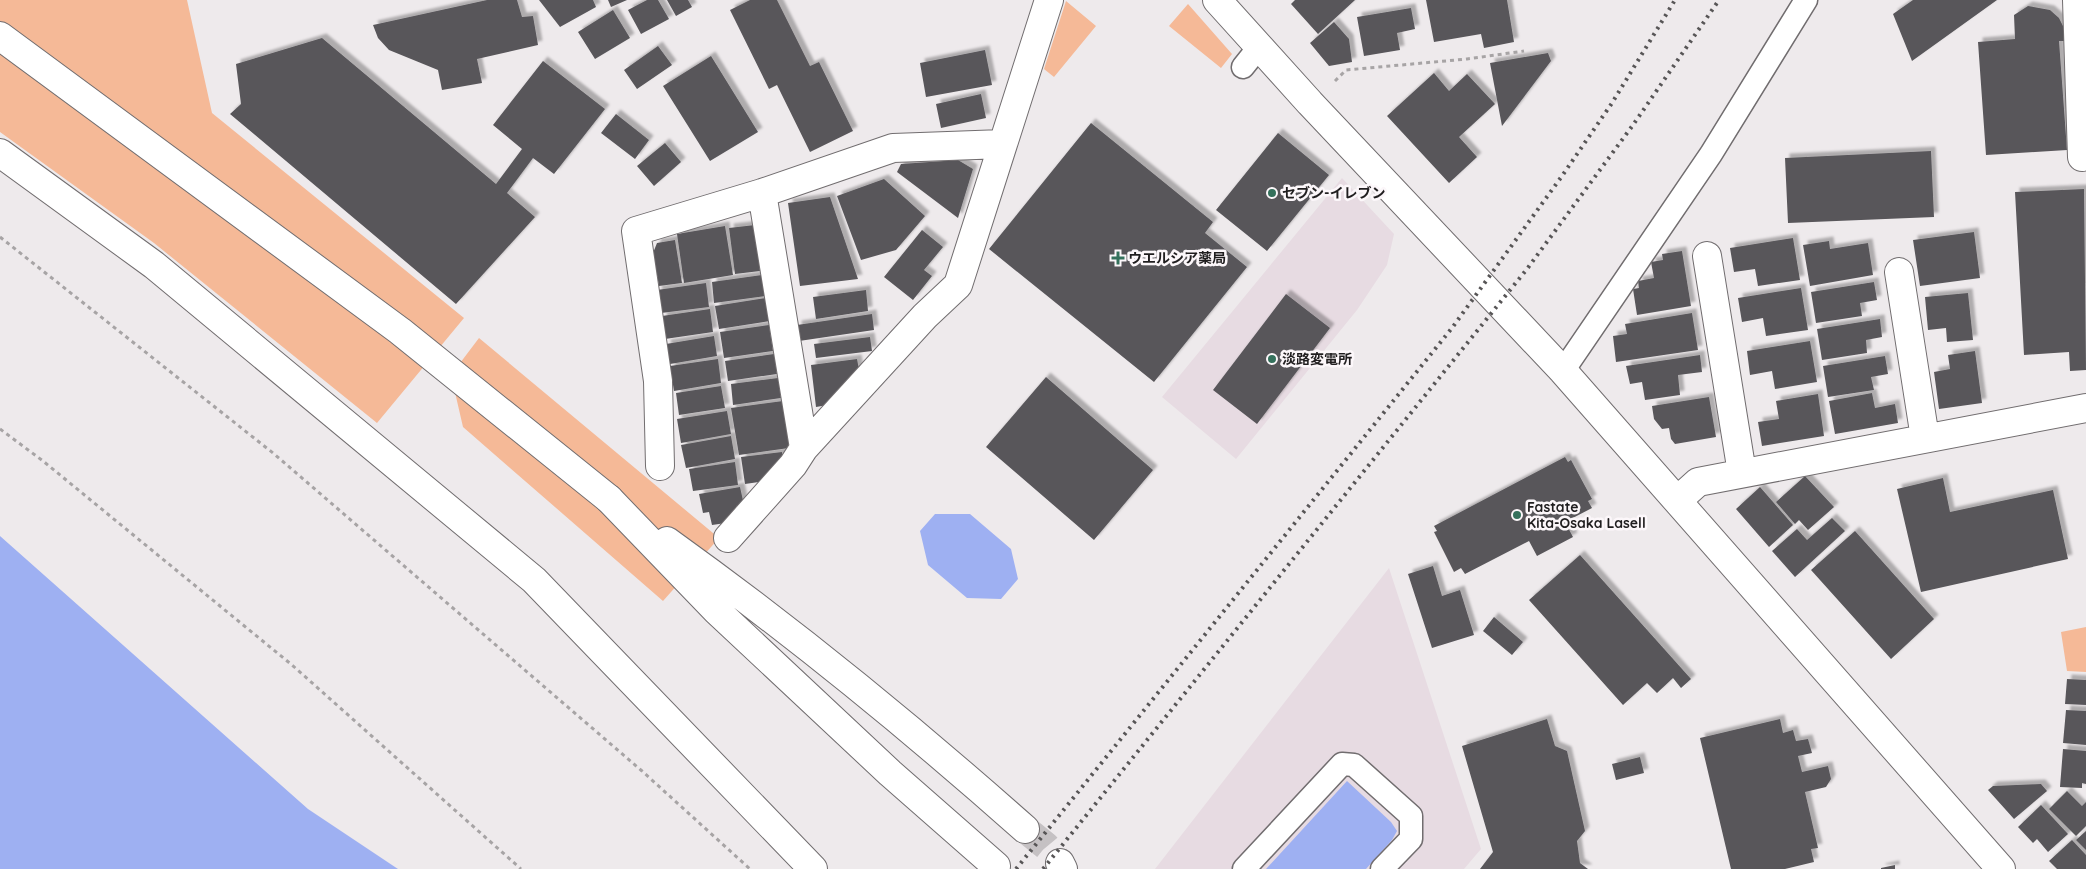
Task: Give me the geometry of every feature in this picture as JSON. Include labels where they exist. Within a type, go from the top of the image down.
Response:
[{"type":"street","points":[[728,538],[793,465],[804,448],[925,316],[958,285],[1049,0]]},
{"type":"street","points":[[1217,0],[1251,57],[1310,103],[1563,371],[2001,869]]},
{"type":"street","points":[[2077,0],[2082,158]]},
{"type":"street","points":[[0,36],[400,331],[609,499],[761,610],[920,736],[1025,829]]},
{"type":"street","points":[[660,466],[658,381],[636,231],[762,193],[893,148],[1003,144]]},
{"type":"street","points":[[0,153],[154,265],[534,580],[814,869]]},
{"type":"street","points":[[762,193],[804,448]]},
{"type":"street","points":[[1706,256],[1742,473]]},
{"type":"street","points":[[1899,272],[1925,438]]},
{"type":"street","points":[[1678,500],[1698,482],[2086,408]]},
{"type":"street","points":[[609,499],[717,611],[890,772],[996,866]]},
{"type":"lane","points":[[1563,371],[1711,154],[1806,0]]},
{"type":"lane","points":[[1244,869],[1342,764],[1354,765],[1411,816],[1411,839],[1382,869]]},
{"type":"path","points":[[1310,103],[1346,70],[1467,59],[1524,51]]},
{"type":"path","points":[[0,237],[274,454],[642,771],[750,869]]},
{"type":"path","points":[[0,429],[43,460],[292,665],[521,869]]},
{"type":"shaded area","points":[[0,0],[187,0],[212,113],[464,318],[377,423],[154,243],[0,132]]},
{"type":"shaded area","points":[[1066,1],[1096,26],[1054,77],[1044,69]]},
{"type":"shaded area","points":[[1188,4],[1232,54],[1221,68],[1169,26]]},
{"type":"shaded area","points":[[1342,178],[1394,234],[1387,265],[1357,310],[1236,459],[1162,397]]},
{"type":"shaded area","points":[[479,338],[719,538],[663,601],[463,427],[451,375]]},
{"type":"shaded area","points":[[1389,568],[1481,849],[1464,869],[1155,869]]},
{"type":"shaded area","points":[[2086,627],[2086,672],[2067,671],[2061,632]]},
{"type":"water","points":[[935,514],[970,514],[1011,549],[1018,579],[1001,599],[967,598],[928,565],[920,531]]},
{"type":"water","points":[[0,536],[308,809],[398,869],[0,869]]},
{"type":"water","points":[[1347,781],[1391,822],[1397,831],[1392,840],[1366,869],[1266,869]]},
{"type":"building","points":[[487,0],[517,0],[522,17],[533,16],[538,45],[477,59],[482,83],[442,90],[438,70],[389,50],[378,38],[373,25]]},
{"type":"building","points":[[539,0],[593,0],[596,7],[560,27]]},
{"type":"building","points":[[608,0],[627,0],[611,7]]},
{"type":"building","points":[[647,0],[658,0],[669,19],[641,34],[628,10]]},
{"type":"building","points":[[667,0],[688,0],[692,7],[676,16]]},
{"type":"building","points":[[750,0],[777,0],[810,66],[819,62],[853,131],[810,152],[777,85],[769,89],[730,10]]},
{"type":"building","points":[[1295,0],[1355,0],[1318,34],[1291,4]]},
{"type":"building","points":[[1426,0],[1507,0],[1514,42],[1484,48],[1481,34],[1434,42]]},
{"type":"building","points":[[1913,0],[1997,0],[1912,61],[1893,14]]},
{"type":"building","points":[[2028,6],[2050,10],[2059,18],[2064,28],[2065,41],[2059,41],[2067,150],[1986,155],[1978,42],[2015,39],[2014,15]]},
{"type":"building","points":[[1411,8],[1415,29],[1397,33],[1400,50],[1364,56],[1357,17]]},
{"type":"building","points":[[613,10],[630,38],[595,59],[578,32]]},
{"type":"building","points":[[1334,22],[1349,39],[1352,62],[1329,66],[1310,43]]},
{"type":"building","points":[[322,38],[496,184],[522,149],[493,125],[543,61],[605,109],[554,174],[533,158],[507,193],[535,217],[456,304],[230,114],[241,104],[236,64]]},
{"type":"building","points":[[658,46],[672,65],[637,89],[624,70]]},
{"type":"building","points":[[985,50],[992,85],[926,97],[920,63]]},
{"type":"building","points":[[1548,53],[1551,61],[1502,126],[1490,63]]},
{"type":"building","points":[[711,56],[758,132],[710,161],[663,86]]},
{"type":"building","points":[[1434,73],[1449,91],[1467,74],[1495,104],[1459,137],[1477,157],[1449,183],[1387,116]]},
{"type":"building","points":[[981,94],[986,118],[941,128],[936,104]]},
{"type":"building","points":[[616,114],[649,140],[635,159],[601,133]]},
{"type":"building","name":"ウエルシア薬局","points":[[1091,123],[1213,222],[1205,233],[1247,267],[1154,382],[989,249]]},
{"type":"building","name":"セブン-イレブン","points":[[1278,133],[1329,175],[1267,251],[1216,210]]},
{"type":"building","points":[[665,143],[681,162],[654,186],[637,166]]},
{"type":"building","points":[[1931,151],[1934,217],[1788,223],[1785,158]]},
{"type":"building","points":[[958,160],[973,169],[958,218],[897,172],[901,164]]},
{"type":"building","points":[[884,179],[925,216],[896,250],[861,260],[837,196]]},
{"type":"building","points":[[2084,189],[2086,370],[2070,371],[2069,352],[2024,355],[2015,192]]},
{"type":"building","points":[[830,197],[858,279],[800,286],[788,203]]},
{"type":"building","points":[[755,225],[760,271],[735,274],[729,228]]},
{"type":"building","points":[[725,226],[733,275],[684,283],[677,234]]},
{"type":"building","points":[[922,230],[943,247],[924,270],[932,276],[913,300],[884,277]]},
{"type":"building","points":[[1974,232],[1980,278],[1920,286],[1913,240]]},
{"type":"building","points":[[1793,238],[1800,280],[1758,286],[1755,269],[1734,272],[1730,248]]},
{"type":"building","points":[[675,240],[682,283],[659,286],[653,253],[657,243]]},
{"type":"building","points":[[1829,241],[1830,249],[1868,243],[1873,275],[1810,286],[1803,245]]},
{"type":"building","points":[[1682,251],[1691,306],[1637,315],[1633,289],[1639,288],[1638,281],[1654,278],[1651,262],[1663,260],[1662,254]]},
{"type":"building","points":[[762,275],[765,296],[714,303],[712,282]]},
{"type":"building","points":[[1874,282],[1877,300],[1860,303],[1862,316],[1816,323],[1811,292]]},
{"type":"building","points":[[706,283],[709,307],[661,313],[657,290]]},
{"type":"building","points":[[1801,288],[1808,330],[1766,336],[1763,318],[1742,322],[1738,298]]},
{"type":"building","points":[[866,290],[868,311],[816,319],[813,297]]},
{"type":"building","points":[[1968,293],[1973,340],[1947,342],[1946,328],[1928,330],[1925,297]]},
{"type":"building","name":"淡路変電所","points":[[1286,294],[1330,328],[1257,424],[1213,390]]},
{"type":"building","points":[[766,298],[770,321],[719,329],[715,306]]},
{"type":"building","points":[[710,309],[713,332],[665,339],[662,316]]},
{"type":"building","points":[[1692,313],[1698,350],[1616,362],[1613,336],[1627,334],[1625,324]]},
{"type":"building","points":[[872,314],[874,330],[799,341],[797,325]]},
{"type":"building","points":[[1880,319],[1882,337],[1866,340],[1867,353],[1822,360],[1817,329]]},
{"type":"building","points":[[769,325],[773,351],[724,358],[720,332]]},
{"type":"building","points":[[714,336],[717,356],[670,364],[666,344]]},
{"type":"building","points":[[870,337],[872,351],[816,358],[814,344]]},
{"type":"building","points":[[1810,341],[1817,382],[1775,389],[1772,371],[1750,375],[1747,351]]},
{"type":"building","points":[[1975,351],[1982,403],[1939,409],[1934,372],[1950,369],[1948,355]]},
{"type":"building","points":[[774,354],[777,374],[728,381],[725,361]]},
{"type":"building","points":[[1700,355],[1702,372],[1678,375],[1680,395],[1645,400],[1642,382],[1630,384],[1626,366]]},
{"type":"building","points":[[1885,356],[1888,374],[1871,377],[1874,390],[1828,397],[1823,366]]},
{"type":"building","points":[[718,359],[721,383],[674,391],[670,366]]},
{"type":"building","points":[[857,359],[860,375],[839,403],[816,407],[811,365]]},
{"type":"building","points":[[1046,377],[1153,470],[1094,540],[986,447]]},
{"type":"building","points":[[778,378],[781,398],[733,405],[731,384]]},
{"type":"building","points":[[721,386],[725,408],[679,415],[676,393]]},
{"type":"building","points":[[1872,393],[1875,408],[1895,404],[1898,423],[1835,434],[1829,401]]},
{"type":"building","points":[[1818,394],[1824,436],[1762,446],[1758,422],[1779,419],[1776,401]]},
{"type":"building","points":[[1709,397],[1716,437],[1675,444],[1671,439],[1669,428],[1662,429],[1654,419],[1652,406]]},
{"type":"building","points":[[783,401],[789,448],[739,455],[731,408]]},
{"type":"building","points":[[727,411],[731,434],[681,443],[677,419]]},
{"type":"building","points":[[731,436],[735,459],[686,468],[681,445]]},
{"type":"building","points":[[782,452],[782,465],[765,481],[745,484],[741,457]]},
{"type":"building","name":"Fastate Kita-Osaka Lasell","points":[[1565,457],[1568,462],[1571,460],[1592,499],[1588,501],[1592,508],[1565,522],[1573,537],[1537,556],[1529,541],[1465,574],[1461,568],[1454,572],[1434,532],[1437,531],[1434,526]]},
{"type":"building","points":[[735,462],[738,485],[693,491],[689,469]]},
{"type":"building","points":[[1805,476],[1834,507],[1808,530],[1799,520],[1795,524],[1776,502]]},
{"type":"building","points":[[1943,478],[1950,512],[2053,490],[2068,559],[1921,592],[1897,489]]},
{"type":"building","points":[[740,487],[744,505],[736,506],[738,516],[733,522],[712,525],[709,512],[703,513],[699,494]]},
{"type":"building","points":[[1760,487],[1793,525],[1769,547],[1736,509]]},
{"type":"building","points":[[1832,518],[1845,531],[1795,577],[1772,551],[1797,529],[1807,540]]},
{"type":"building","points":[[1855,531],[1934,619],[1891,659],[1811,570]]},
{"type":"building","points":[[1580,555],[1691,679],[1681,688],[1673,678],[1657,693],[1647,683],[1623,705],[1529,600]]},
{"type":"building","points":[[1433,566],[1442,596],[1460,590],[1474,635],[1432,648],[1408,574]]},
{"type":"building","points":[[1494,617],[1523,642],[1512,655],[1483,631]]},
{"type":"building","points":[[2067,679],[2086,680],[2086,705],[2065,704]]},
{"type":"building","points":[[2066,710],[2086,711],[2086,745],[2063,743]]},
{"type":"building","points":[[1547,719],[1555,746],[1567,751],[1585,831],[1577,841],[1580,863],[1588,869],[1480,869],[1493,852],[1462,746]]},
{"type":"building","points":[[1780,719],[1783,733],[1793,730],[1796,741],[1808,739],[1812,753],[1798,756],[1802,772],[1828,766],[1831,779],[1826,787],[1805,792],[1818,848],[1811,849],[1814,862],[1785,869],[1731,869],[1700,738]]},
{"type":"building","points":[[2063,749],[2086,751],[2086,784],[2082,783],[2082,788],[2060,787]]},
{"type":"building","points":[[1640,757],[1644,773],[1616,780],[1612,764]]},
{"type":"building","points":[[2041,784],[2047,791],[2014,819],[1988,790],[1993,786]]},
{"type":"building","points":[[2067,791],[2082,806],[2086,802],[2086,826],[2076,836],[2049,809]]},
{"type":"building","points":[[2041,805],[2068,834],[2048,852],[2037,839],[2033,843],[2018,827]]},
{"type":"building","points":[[2086,831],[2086,850],[2076,840]]},
{"type":"building","points":[[2072,840],[2086,855],[2086,869],[2057,869],[2049,861]]},
{"type":"building","points":[[1895,865],[1895,869],[1881,869],[1881,868]]},
{"type":"tunnel","points":[[1025,829],[1046,846],[1060,863]]},
{"type":"railway","points":[[1016,869],[1452,328],[1562,176],[1612,103],[1675,0]]},
{"type":"railway","points":[[1043,869],[1527,269],[1633,125],[1719,0]]},
{"type":"place","name":"セブン-イレブン","points":[[1272,193]]},
{"type":"place","name":"ウエルシア薬局","points":[[1118,258]]},
{"type":"place","name":"淡路変電所","points":[[1272,359]]},
{"type":"place","name":"Fastate Kita-Osaka Lasell","points":[[1517,515]]}]
